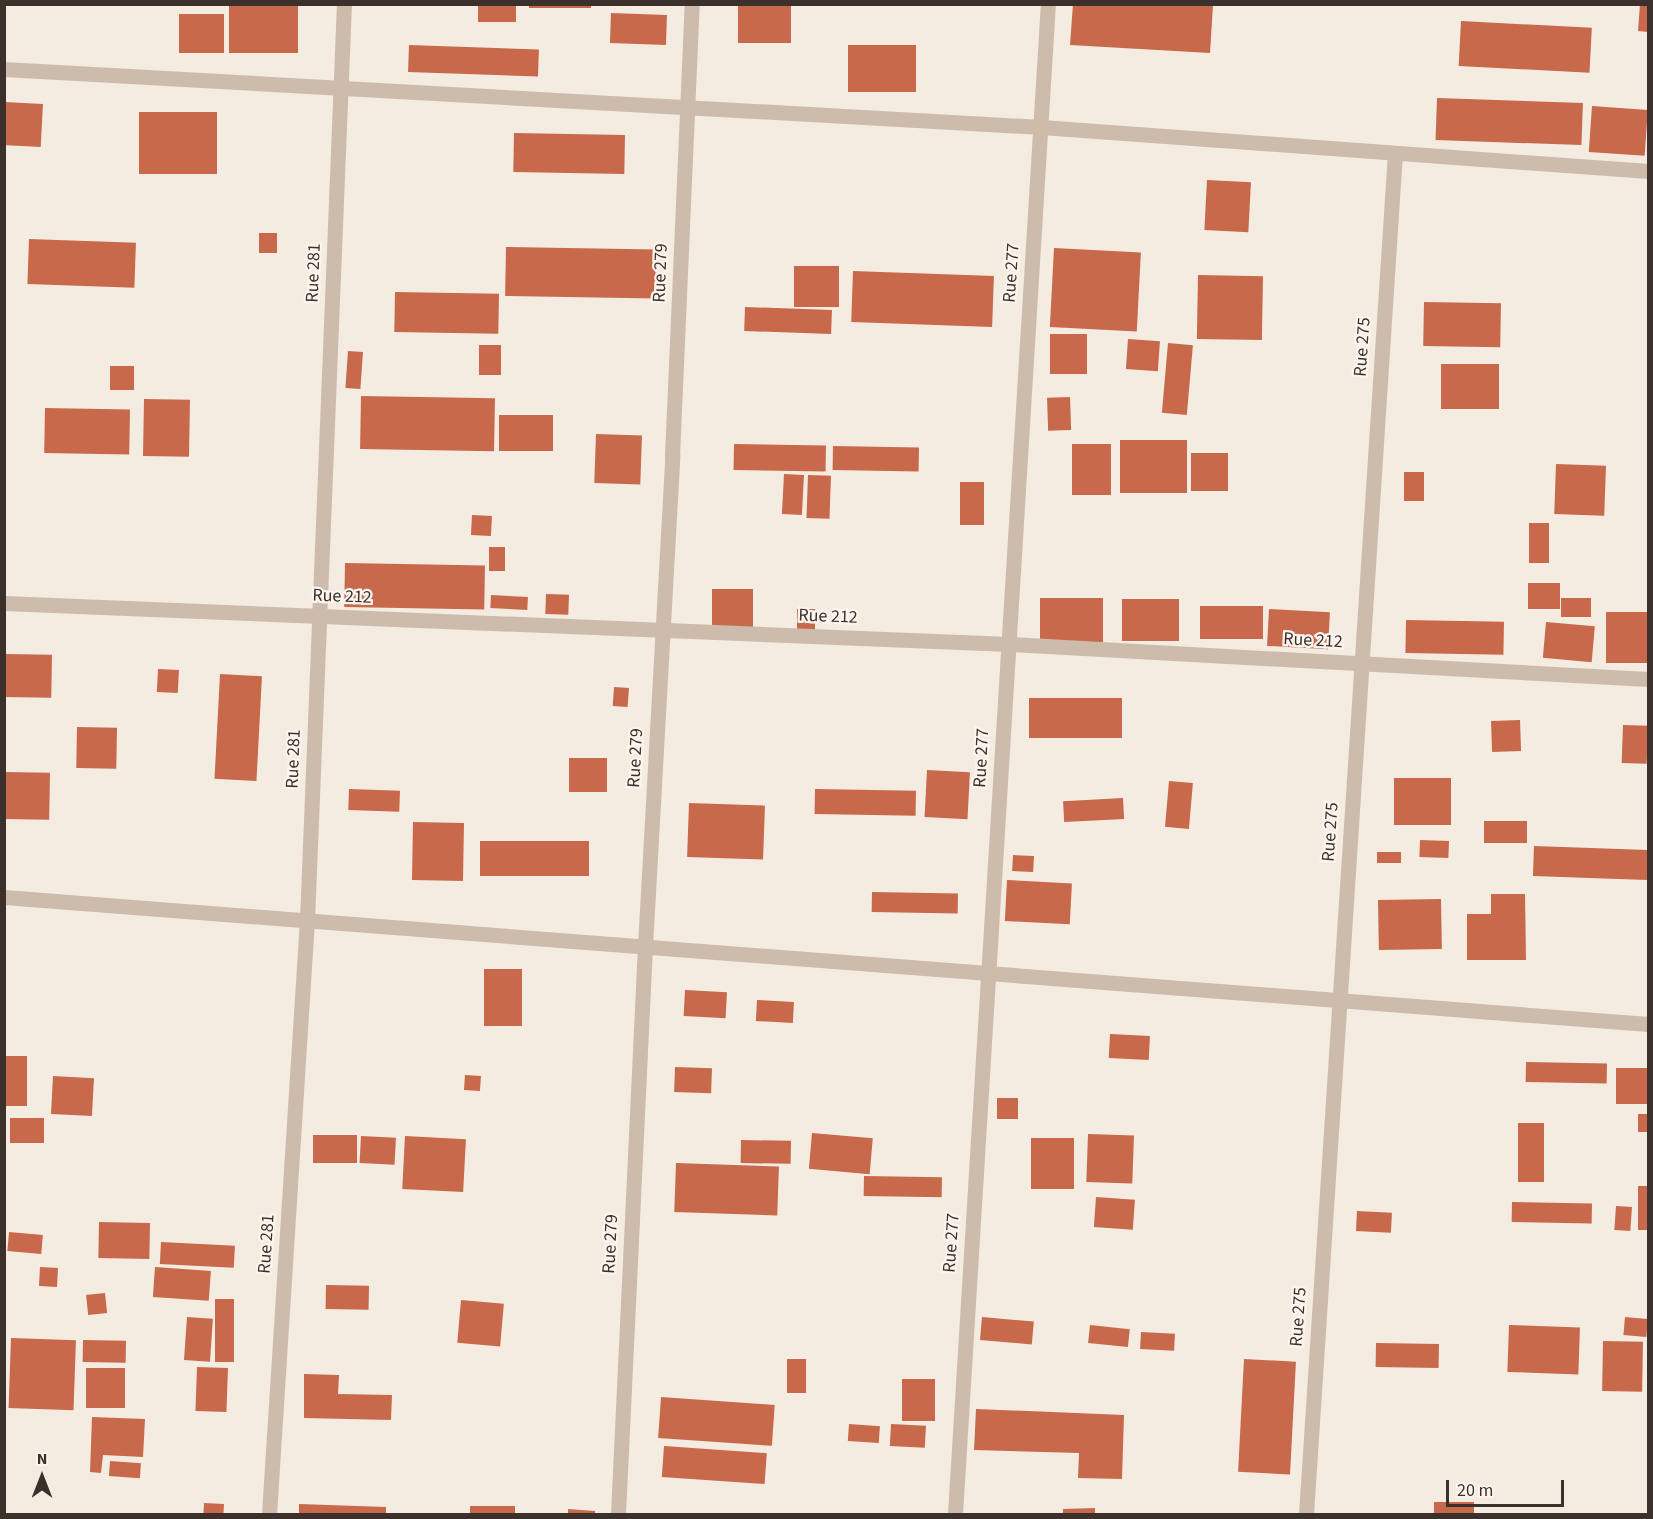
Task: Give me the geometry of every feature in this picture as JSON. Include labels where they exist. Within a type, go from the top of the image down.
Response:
[{"type":"street","name":"Rue 281","points":[[269,1515],[307,920],[344,4]]},
{"type":"street","name":"Rue 279","points":[[618,1515],[692,4]]},
{"type":"street","name":"Rue 277","points":[[955,1515],[1048,4]]},
{"type":"street","points":[[4,69],[1041,127],[1648,171]]},
{"type":"street","name":"Rue 275","points":[[1306,1515],[1395,153]]},
{"type":"street","name":"Rue 212","points":[[4,603],[1008,644],[1648,679]]},
{"type":"street","points":[[4,897],[1648,1024]]},
{"type":"building","points":[[229,4],[298,4],[298,53],[229,53]]},
{"type":"building","points":[[478,4],[516,4],[516,22],[478,22]]},
{"type":"building","points":[[529,4],[591,4],[591,8],[529,8]]},
{"type":"building","points":[[738,4],[791,4],[791,43],[738,43]]},
{"type":"building","points":[[1073,4],[1213,5],[1210,53],[1070,45]]},
{"type":"building","points":[[1640,4],[1648,4],[1648,32],[1638,31]]},
{"type":"building","points":[[611,13],[667,15],[666,45],[610,43]]},
{"type":"building","points":[[179,14],[224,14],[224,53],[179,53]]},
{"type":"building","points":[[1461,21],[1592,28],[1589,73],[1459,66]]},
{"type":"building","points":[[409,45],[539,50],[538,77],[408,72]]},
{"type":"building","points":[[848,45],[916,45],[916,92],[848,92]]},
{"type":"building","points":[[1437,98],[1583,103],[1581,145],[1436,140]]},
{"type":"building","points":[[4,102],[43,104],[41,147],[4,145]]},
{"type":"building","points":[[1592,106],[1648,110],[1645,156],[1589,152]]},
{"type":"building","points":[[139,112],[217,112],[217,174],[139,174]]},
{"type":"building","points":[[514,133],[625,135],[624,174],[513,172]]},
{"type":"building","points":[[1207,180],[1251,182],[1248,232],[1204,230]]},
{"type":"building","points":[[259,233],[277,233],[277,253],[259,253]]},
{"type":"building","points":[[29,239],[136,243],[134,288],[27,284]]},
{"type":"building","points":[[506,247],[656,250],[655,299],[505,296]]},
{"type":"building","points":[[1054,248],[1141,253],[1137,331],[1050,327]]},
{"type":"building","points":[[794,266],[839,266],[839,307],[794,307]]},
{"type":"building","points":[[853,271],[994,276],[992,327],[851,322]]},
{"type":"building","points":[[1198,275],[1263,276],[1262,340],[1197,339]]},
{"type":"building","points":[[395,292],[499,294],[498,334],[394,332]]},
{"type":"building","points":[[1424,302],[1501,303],[1500,347],[1423,346]]},
{"type":"building","points":[[745,307],[832,310],[831,334],[744,331]]},
{"type":"building","points":[[1050,334],[1087,334],[1087,374],[1050,374]]},
{"type":"building","points":[[1128,339],[1160,341],[1158,371],[1126,369]]},
{"type":"building","points":[[1168,343],[1193,345],[1187,415],[1162,413]]},
{"type":"building","points":[[479,345],[501,345],[501,375],[479,375]]},
{"type":"building","points":[[348,351],[363,352],[360,389],[345,388]]},
{"type":"building","points":[[1441,364],[1499,364],[1499,409],[1441,409]]},
{"type":"building","points":[[110,366],[134,366],[134,390],[110,390]]},
{"type":"building","points":[[361,396],[495,398],[494,451],[360,449]]},
{"type":"building","points":[[1070,397],[1071,430],[1048,431],[1047,398]]},
{"type":"building","points":[[144,399],[190,400],[189,457],[143,456]]},
{"type":"building","points":[[45,408],[130,409],[129,454],[44,453]]},
{"type":"building","points":[[499,415],[553,415],[553,451],[499,451]]},
{"type":"building","points":[[596,434],[642,436],[640,485],[594,483]]},
{"type":"building","points":[[1120,440],[1187,440],[1187,493],[1120,493]]},
{"type":"building","points":[[734,444],[826,446],[826,472],[734,470]]},
{"type":"building","points":[[1072,444],[1111,444],[1111,495],[1072,495]]},
{"type":"building","points":[[833,446],[919,448],[919,471],[833,470]]},
{"type":"building","points":[[1191,453],[1228,453],[1228,491],[1191,491]]},
{"type":"building","points":[[1556,464],[1606,466],[1604,516],[1554,514]]},
{"type":"building","points":[[1404,472],[1424,472],[1424,501],[1404,501]]},
{"type":"building","points":[[784,474],[804,475],[802,515],[782,514]]},
{"type":"building","points":[[808,475],[831,476],[829,519],[806,518]]},
{"type":"building","points":[[960,482],[984,482],[984,525],[960,525]]},
{"type":"building","points":[[472,515],[492,516],[491,536],[471,535]]},
{"type":"building","points":[[1529,523],[1549,523],[1549,563],[1529,563]]},
{"type":"building","points":[[489,547],[505,547],[505,571],[489,571]]},
{"type":"building","points":[[345,563],[485,565],[484,609],[344,607]]},
{"type":"building","points":[[1528,583],[1560,583],[1560,609],[1528,609]]},
{"type":"building","points":[[712,589],[753,589],[753,628],[712,628]]},
{"type":"building","points":[[546,594],[569,595],[568,615],[545,614]]},
{"type":"building","points":[[491,595],[528,597],[527,610],[490,608]]},
{"type":"building","points":[[1040,598],[1103,598],[1103,643],[1040,643]]},
{"type":"building","points":[[1561,598],[1591,598],[1591,617],[1561,617]]},
{"type":"building","points":[[1122,599],[1179,599],[1179,641],[1122,641]]},
{"type":"building","points":[[1200,606],[1263,606],[1263,639],[1200,639]]},
{"type":"building","points":[[797,609],[815,609],[815,635],[797,635]]},
{"type":"building","points":[[1269,609],[1330,612],[1328,649],[1267,646]]},
{"type":"building","points":[[1606,612],[1648,612],[1648,663],[1606,663]]},
{"type":"building","points":[[1406,620],[1504,622],[1503,655],[1405,653]]},
{"type":"building","points":[[1546,622],[1595,626],[1592,662],[1543,658]]},
{"type":"building","points":[[4,654],[52,655],[51,698],[4,697]]},
{"type":"building","points":[[158,669],[179,670],[178,693],[157,692]]},
{"type":"building","points":[[220,674],[262,676],[256,781],[215,779]]},
{"type":"building","points":[[614,687],[629,688],[628,707],[613,706]]},
{"type":"building","points":[[1029,698],[1122,698],[1122,738],[1029,738]]},
{"type":"building","points":[[1520,720],[1521,751],[1492,752],[1491,721]]},
{"type":"building","points":[[1623,725],[1648,726],[1647,764],[1622,763]]},
{"type":"building","points":[[77,727],[117,728],[116,769],[76,768]]},
{"type":"building","points":[[569,758],[607,758],[607,792],[569,792]]},
{"type":"building","points":[[927,770],[970,772],[967,819],[925,817]]},
{"type":"building","points":[[4,772],[50,773],[49,820],[4,819]]},
{"type":"building","points":[[1394,778],[1451,778],[1451,825],[1394,825]]},
{"type":"building","points":[[1169,781],[1193,783],[1189,829],[1165,827]]},
{"type":"building","points":[[349,789],[400,791],[399,812],[348,810]]},
{"type":"building","points":[[815,789],[916,791],[916,816],[815,814]]},
{"type":"building","points":[[1123,798],[1124,819],[1064,822],[1063,801]]},
{"type":"building","points":[[689,803],[765,806],[763,860],[687,857]]},
{"type":"building","points":[[1484,821],[1527,821],[1527,843],[1484,843]]},
{"type":"building","points":[[413,822],[464,823],[463,881],[412,880]]},
{"type":"building","points":[[1420,840],[1449,841],[1448,858],[1419,857]]},
{"type":"building","points":[[480,841],[589,841],[589,876],[480,876]]},
{"type":"building","points":[[1534,846],[1648,850],[1647,880],[1533,876]]},
{"type":"building","points":[[1377,852],[1401,852],[1401,863],[1377,863]]},
{"type":"building","points":[[1013,855],[1034,856],[1033,872],[1012,871]]},
{"type":"building","points":[[1007,880],[1072,883],[1070,924],[1005,921]]},
{"type":"building","points":[[872,892],[958,894],[958,913],[872,912]]},
{"type":"building","points":[[1491,894],[1525,894],[1526,960],[1467,960],[1467,914],[1491,914]]},
{"type":"building","points":[[1441,899],[1442,949],[1379,950],[1378,900]]},
{"type":"building","points":[[484,969],[522,969],[522,1026],[484,1026]]},
{"type":"building","points":[[685,990],[727,992],[726,1018],[684,1016]]},
{"type":"building","points":[[757,1000],[794,1002],[793,1023],[756,1021]]},
{"type":"building","points":[[1110,1034],[1150,1036],[1149,1060],[1109,1058]]},
{"type":"building","points":[[4,1056],[27,1056],[27,1106],[4,1106]]},
{"type":"building","points":[[1526,1062],[1607,1063],[1607,1083],[1526,1082]]},
{"type":"building","points":[[675,1067],[712,1068],[711,1093],[674,1092]]},
{"type":"building","points":[[1616,1068],[1648,1068],[1648,1104],[1616,1104]]},
{"type":"building","points":[[465,1075],[481,1076],[480,1091],[464,1090]]},
{"type":"building","points":[[53,1076],[94,1078],[92,1116],[51,1114]]},
{"type":"building","points":[[997,1098],[1018,1098],[1018,1119],[997,1119]]},
{"type":"building","points":[[1638,1114],[1648,1114],[1648,1132],[1638,1132]]},
{"type":"building","points":[[10,1118],[44,1118],[44,1143],[10,1143]]},
{"type":"building","points":[[1518,1123],[1544,1123],[1544,1182],[1518,1182]]},
{"type":"building","points":[[812,1133],[873,1138],[870,1174],[809,1169]]},
{"type":"building","points":[[1088,1134],[1134,1136],[1132,1184],[1086,1182]]},
{"type":"building","points":[[313,1135],[357,1135],[357,1163],[313,1163]]},
{"type":"building","points":[[361,1136],[396,1138],[395,1165],[360,1163]]},
{"type":"building","points":[[405,1136],[466,1139],[463,1192],[402,1189]]},
{"type":"building","points":[[1031,1138],[1074,1138],[1074,1189],[1031,1189]]},
{"type":"building","points":[[741,1140],[791,1141],[791,1164],[741,1163]]},
{"type":"building","points":[[676,1163],[779,1167],[777,1216],[674,1212]]},
{"type":"building","points":[[864,1176],[942,1177],[942,1197],[864,1196]]},
{"type":"building","points":[[1638,1186],[1648,1186],[1648,1230],[1638,1230]]},
{"type":"building","points":[[1096,1197],[1135,1200],[1133,1230],[1094,1227]]},
{"type":"building","points":[[1512,1202],[1592,1203],[1592,1223],[1512,1222]]},
{"type":"building","points":[[1616,1206],[1632,1207],[1630,1231],[1614,1230]]},
{"type":"building","points":[[1357,1211],[1392,1213],[1391,1233],[1356,1231]]},
{"type":"building","points":[[99,1222],[150,1223],[149,1259],[98,1258]]},
{"type":"building","points":[[9,1232],[43,1235],[41,1254],[7,1251]]},
{"type":"building","points":[[161,1242],[235,1246],[234,1268],[160,1264]]},
{"type":"building","points":[[40,1267],[58,1268],[57,1287],[39,1286]]},
{"type":"building","points":[[155,1267],[211,1271],[209,1301],[153,1297]]},
{"type":"building","points":[[326,1285],[369,1286],[369,1310],[326,1309]]},
{"type":"building","points":[[105,1293],[107,1313],[88,1315],[86,1295]]},
{"type":"building","points":[[215,1299],[234,1299],[234,1362],[215,1362]]},
{"type":"building","points":[[461,1300],[504,1304],[500,1347],[457,1343]]},
{"type":"building","points":[[187,1317],[213,1319],[210,1362],[184,1360]]},
{"type":"building","points":[[982,1317],[1034,1322],[1032,1344],[980,1340]]},
{"type":"building","points":[[1625,1317],[1648,1319],[1646,1337],[1623,1335]]},
{"type":"building","points":[[1090,1325],[1130,1329],[1128,1347],[1088,1343]]},
{"type":"building","points":[[1509,1325],[1580,1327],[1578,1374],[1507,1372]]},
{"type":"building","points":[[1141,1332],[1175,1334],[1174,1351],[1140,1349]]},
{"type":"building","points":[[11,1338],[76,1340],[74,1410],[9,1408]]},
{"type":"building","points":[[83,1340],[126,1341],[126,1363],[83,1362]]},
{"type":"building","points":[[1603,1341],[1643,1342],[1642,1392],[1602,1391]]},
{"type":"building","points":[[1376,1343],[1439,1344],[1439,1368],[1376,1367]]},
{"type":"building","points":[[787,1359],[806,1359],[806,1393],[787,1393]]},
{"type":"building","points":[[1244,1359],[1296,1362],[1290,1475],[1238,1472]]},
{"type":"building","points":[[197,1367],[228,1368],[226,1412],[195,1411]]},
{"type":"building","points":[[86,1368],[125,1368],[125,1408],[86,1408]]},
{"type":"building","points":[[304,1374],[339,1375],[338,1394],[392,1395],[391,1420],[304,1418]]},
{"type":"building","points":[[902,1379],[935,1379],[935,1421],[902,1421]]},
{"type":"building","points":[[661,1397],[775,1405],[772,1446],[658,1438]]},
{"type":"building","points":[[976,1409],[1124,1415],[1122,1479],[1078,1478],[1079,1453],[974,1450]]},
{"type":"building","points":[[92,1417],[145,1419],[143,1457],[103,1455],[101,1473],[90,1472]]},
{"type":"building","points":[[849,1424],[880,1426],[879,1443],[848,1441]]},
{"type":"building","points":[[891,1424],[926,1426],[925,1448],[890,1446]]},
{"type":"building","points":[[664,1446],[767,1453],[765,1484],[662,1477]]},
{"type":"building","points":[[110,1461],[141,1463],[140,1478],[109,1476]]},
{"type":"building","points":[[1434,1502],[1474,1502],[1474,1514],[1434,1514]]},
{"type":"building","points":[[204,1503],[224,1504],[223,1514],[203,1514]]},
{"type":"building","points":[[299,1504],[386,1507],[386,1514],[299,1514]]},
{"type":"building","points":[[470,1506],[515,1506],[515,1514],[470,1514]]},
{"type":"building","points":[[1095,1508],[1095,1514],[1063,1514],[1063,1509]]},
{"type":"building","points":[[568,1509],[595,1511],[595,1514],[568,1514]]}]
